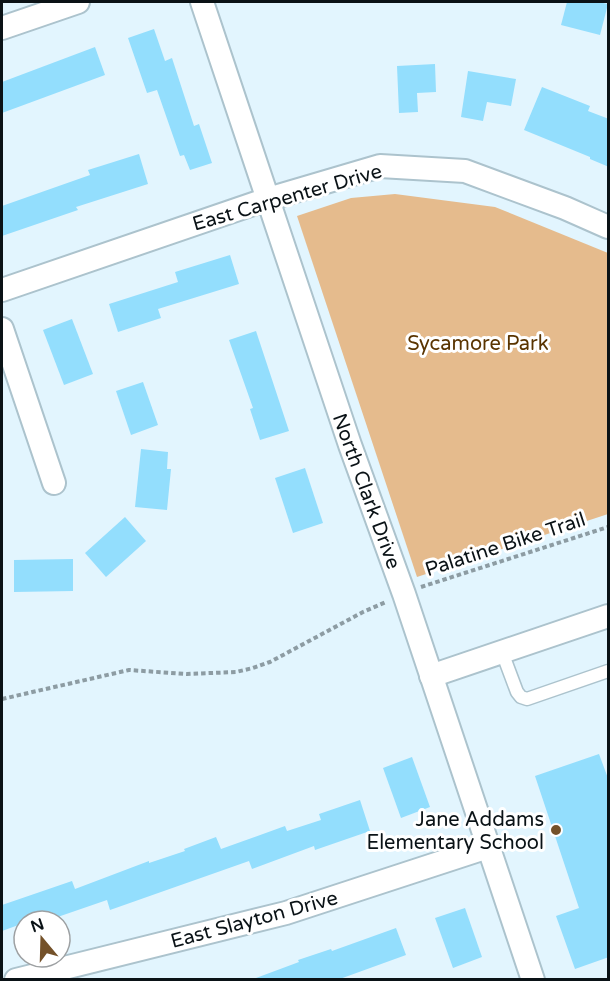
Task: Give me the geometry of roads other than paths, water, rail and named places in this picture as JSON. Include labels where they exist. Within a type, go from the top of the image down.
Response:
[{"type":"street","points":[[2,28],[78,2]]},
{"type":"street","name":"North Clark Drive","points":[[202,2],[350,445],[404,594],[533,980]]},
{"type":"street","name":"East Carpenter Drive","points":[[2,290],[268,199],[380,166],[465,171],[609,227]]},
{"type":"street","points":[[2,329],[54,483]]},
{"type":"street","points":[[431,676],[609,616]]},
{"type":"street","name":"East Slayton Drive","points":[[16,980],[286,913],[488,847]]},
{"type":"lane","points":[[502,652],[517,692],[521,697],[527,699],[609,671]]},
{"type":"place","name":"Jane Addams Elementary School","points":[[556,830]]},
{"type":"park label","name":"Sycamore Park","points":[[478,343]]}]
